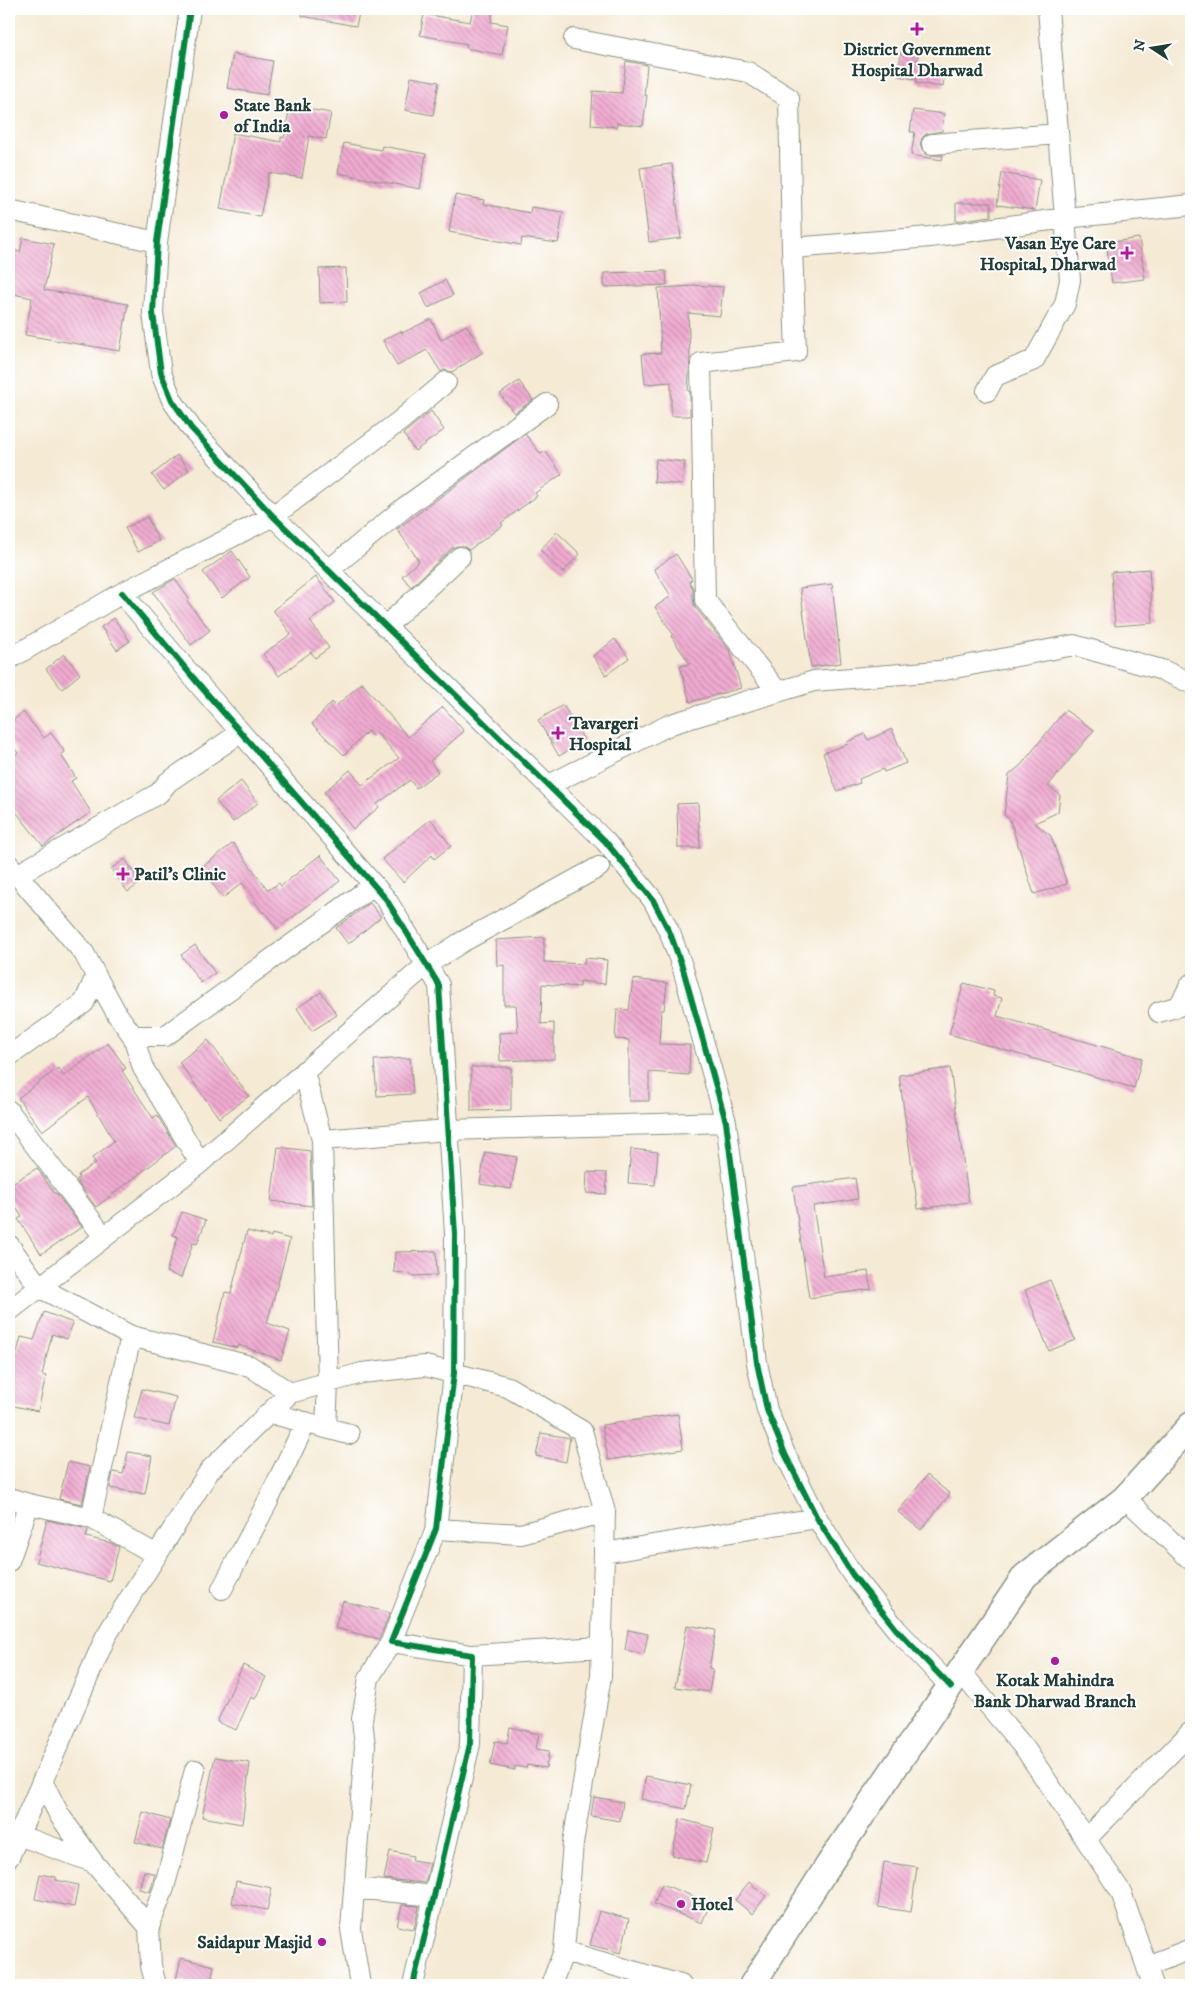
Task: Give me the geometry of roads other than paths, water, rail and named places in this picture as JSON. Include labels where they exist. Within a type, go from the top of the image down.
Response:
[{"type":"main road","points":[[752,1985],[829,1864],[1025,1576],[1124,1498],[1191,1425]]},
{"type":"street","points":[[190,9],[158,242],[153,314],[161,373],[172,400],[191,428],[273,516],[330,569],[385,626],[605,841],[653,900],[670,933],[683,969],[726,1122],[757,1363],[767,1410],[785,1454],[817,1518],[852,1574],[897,1630],[956,1679],[1026,1750],[1121,1892],[1154,1985]]},
{"type":"street","points":[[987,391],[995,376],[1034,360],[1065,304],[1070,280],[1048,9]]},
{"type":"street","points":[[574,39],[748,72],[789,98],[796,352],[701,363],[705,600],[778,692]]},
{"type":"street","points":[[932,144],[1058,134]]},
{"type":"street","points":[[792,248],[930,237],[1065,218],[1191,205]]},
{"type":"street","points":[[9,210],[158,242]]},
{"type":"street","points":[[9,659],[122,593],[273,516],[401,420],[446,382]]},
{"type":"street","points":[[330,569],[405,507],[547,404]]},
{"type":"street","points":[[385,626],[460,558]]},
{"type":"street","points":[[122,593],[240,733],[374,884],[386,899],[439,985],[455,1234],[454,1374],[436,1529],[391,1642],[369,1678],[362,1719],[365,1746],[351,1929],[360,1985]]},
{"type":"street","points":[[549,786],[671,724],[814,681],[939,671],[1074,645],[1162,670],[1191,683]]},
{"type":"street","points":[[200,1163],[143,1068],[132,1036],[117,1014],[84,953],[13,870],[159,793],[168,782],[240,733]]},
{"type":"street","points":[[9,1311],[200,1163],[426,965],[462,942],[599,867]]},
{"type":"street","points":[[132,1036],[165,1036],[374,884]]},
{"type":"street","points":[[9,1056],[84,1003],[96,976]]},
{"type":"street","points":[[1160,1012],[1179,1006],[1191,984]]},
{"type":"street","points":[[304,1071],[322,1140],[328,1383],[326,1428]]},
{"type":"street","points":[[9,1111],[104,1237]]},
{"type":"street","points":[[322,1140],[448,1130],[726,1122]]},
{"type":"street","points":[[9,1245],[39,1287],[131,1336],[250,1366],[290,1394]]},
{"type":"street","points":[[91,1518],[131,1336]]},
{"type":"street","points":[[9,1857],[106,1636],[210,1470],[290,1394],[362,1373],[426,1366],[508,1387],[582,1431],[605,1512],[601,1676],[573,1843],[564,1951],[551,1985]]},
{"type":"street","points":[[270,1413],[349,1434]]},
{"type":"street","points":[[222,1589],[268,1501],[306,1422]]},
{"type":"street","points":[[9,1498],[91,1518],[156,1555]]},
{"type":"street","points":[[1124,1498],[1191,1560]]},
{"type":"street","points":[[9,1561],[28,1504]]},
{"type":"street","points":[[436,1529],[522,1534],[605,1512]]},
{"type":"street","points":[[604,1553],[817,1518]]},
{"type":"street","points":[[391,1642],[472,1655],[601,1647]]},
{"type":"street","points":[[413,1985],[470,1744],[472,1655]]},
{"type":"street","points":[[1086,1839],[1191,1732]]},
{"type":"street","points":[[156,1985],[151,1966],[149,1927],[164,1888],[195,1770]]},
{"type":"street","points":[[42,1781],[60,1816],[93,1862],[149,1927]]},
{"type":"street","points":[[18,1835],[93,1862]]},
{"type":"street","points":[[354,1888],[434,1896]]},
{"type":"street","points":[[1147,1966],[1191,1949]]},
{"type":"street","points":[[564,1951],[681,1985]]},
{"type":"place","name":"District Government Hospital Dharwad","points":[[917,29]]},
{"type":"place","name":"State Bank of India","points":[[224,115]]},
{"type":"place","name":"Vasan Eye Care Hospital, Dharwad","points":[[1127,253]]},
{"type":"place","name":"Tavargeri Hospital","points":[[558,733]]},
{"type":"place","name":"Patil's Clinic","points":[[123,874]]},
{"type":"place","name":"Kotak Mahindra Bank Dharwad Branch","points":[[1055,1661]]},
{"type":"place","name":"Hotel","points":[[681,1904]]},
{"type":"place","name":"Saidapur Masjid","points":[[322,1942]]}]
